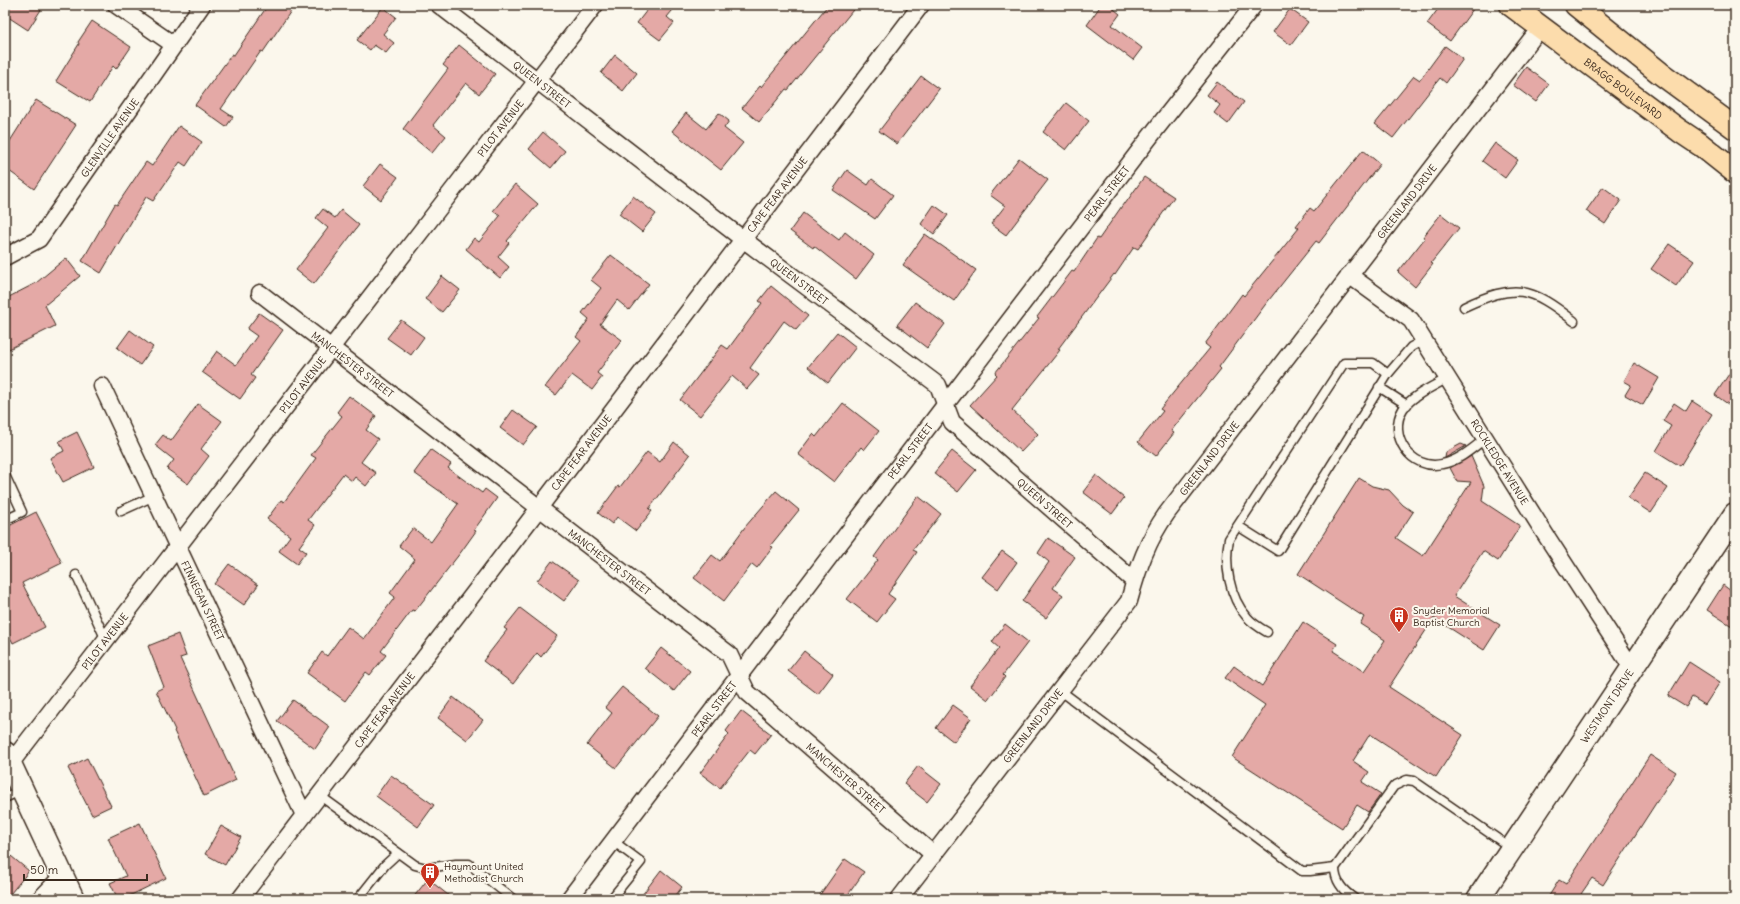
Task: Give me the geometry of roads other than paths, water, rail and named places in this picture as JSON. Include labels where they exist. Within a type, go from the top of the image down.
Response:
[{"type":"main road","name":"BRAGG BOULEVARD","points":[[1511,5],[1540,28],[1701,145],[1735,172]]},
{"type":"main road","points":[[1576,5],[1660,72],[1735,128]]},
{"type":"main road","points":[[1701,145],[1735,161]]},
{"type":"street","points":[[116,5],[174,45]]},
{"type":"street","name":"GLENVILLE AVENUE","points":[[5,257],[39,239],[202,5]]},
{"type":"street","name":"QUEEN STREET","points":[[439,5],[744,240],[938,385],[952,422],[1134,581]]},
{"type":"street","name":"PILOT AVENUE","points":[[8,758],[106,640],[595,5]]},
{"type":"street","name":"CAPE FEAR AVENUE","points":[[240,899],[540,508],[921,5]]},
{"type":"street","name":"PEARL STREET","points":[[569,899],[738,675],[1156,129],[1254,5]]},
{"type":"street","name":"GREENLAND DRIVE","points":[[899,899],[1129,601],[1140,562],[1154,531],[1167,513],[1540,28]]},
{"type":"street","name":"ROCKLEDGE AVENUE","points":[[1349,275],[1411,320],[1545,534],[1632,668]]},
{"type":"street","name":"MANCHESTER STREET","points":[[260,293],[728,654],[747,692],[934,854]]},
{"type":"street","name":"FINNEGAN STREET","points":[[102,386],[304,815]]},
{"type":"street","name":"WESTMONT DRIVE","points":[[1478,899],[1735,514]]},
{"type":"street","points":[[8,758],[14,794],[62,876],[73,899]]},
{"type":"street","points":[[40,899],[62,876]]},
{"type":"lane","points":[[1464,307],[1489,296],[1505,292],[1523,292],[1539,296],[1551,303],[1574,321]]},
{"type":"lane","points":[[1238,526],[1278,551],[1379,387],[1388,374],[1412,347],[1424,340]]},
{"type":"lane","points":[[1267,632],[1247,617],[1239,604],[1230,583],[1228,548],[1229,539],[1344,363],[1373,363],[1388,374]]},
{"type":"lane","points":[[1448,378],[1411,399],[1403,408],[1399,419],[1398,432],[1401,443],[1408,453],[1417,461],[1429,465],[1441,465],[1469,451],[1486,438]]},
{"type":"lane","points":[[1379,387],[1406,405]]},
{"type":"lane","points":[[5,475],[22,512],[5,520]]},
{"type":"lane","points":[[121,511],[154,496]]},
{"type":"lane","points":[[76,575],[106,640]]},
{"type":"lane","points":[[1061,691],[1302,871],[1335,868]]},
{"type":"lane","points":[[1354,899],[1339,885],[1335,877],[1335,868],[1394,786],[1407,780],[1414,781],[1512,848]]},
{"type":"lane","points":[[320,795],[415,865],[426,868],[456,864],[469,864],[514,899]]},
{"type":"lane","points":[[611,899],[641,862],[613,841]]},
{"type":"lane","points":[[358,899],[385,865],[398,853]]},
{"type":"place","name":"Snyder Memorial Baptist Church","points":[[1399,633]]},
{"type":"place","name":"Haymount United Methodist Church","points":[[430,889]]}]
